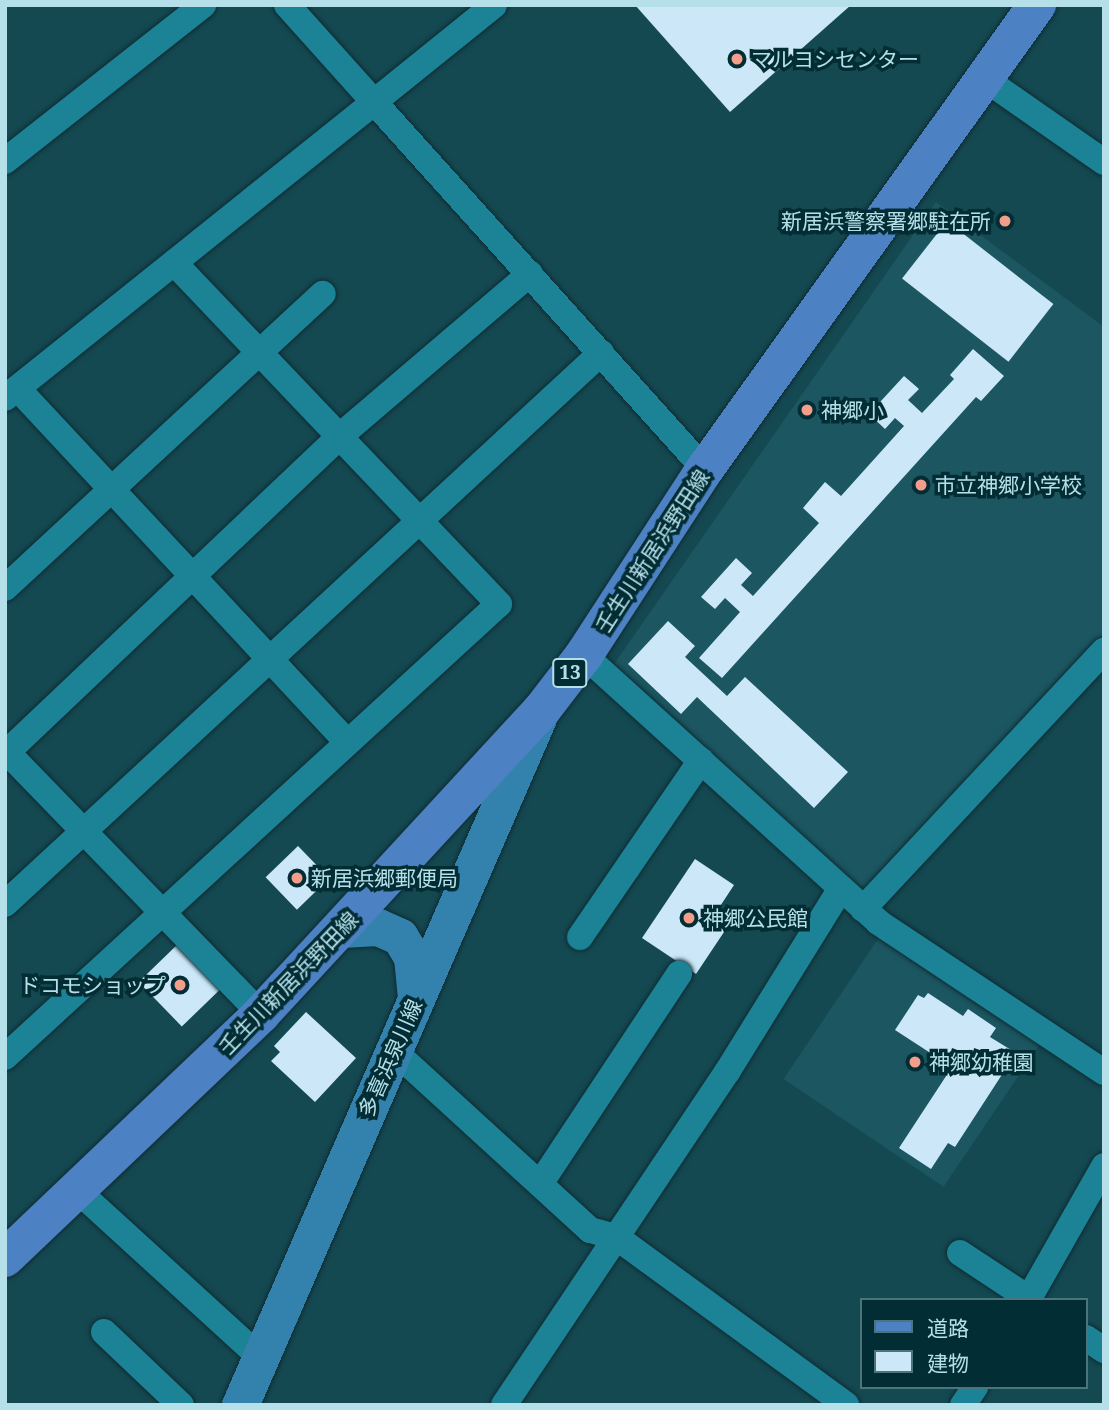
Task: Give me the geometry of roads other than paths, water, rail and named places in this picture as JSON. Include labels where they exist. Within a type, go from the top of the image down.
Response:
[{"type":"main road","name":"壬生川新居浜野田線","points":[[5,1258],[261,1014],[541,711],[584,655],[705,468],[1037,5]]},
{"type":"main road","name":"多喜浜泉川線","points":[[240,1405],[541,711]]},
{"type":"main road","points":[[341,929],[378,927],[400,937],[412,957],[416,999]]},
{"type":"street","points":[[5,161],[203,5]]},
{"type":"street","points":[[287,5],[705,468]]},
{"type":"street","points":[[346,741],[112,490],[12,393],[494,5]]},
{"type":"street","points":[[985,79],[1104,162]]},
{"type":"street","points":[[5,1057],[163,915],[346,741],[499,604],[174,263]]},
{"type":"street","points":[[261,1014],[6,752],[340,436],[530,274]]},
{"type":"street","points":[[5,588],[323,294]]},
{"type":"street","points":[[5,904],[601,353]]},
{"type":"street","points":[[863,909],[1104,651]]},
{"type":"street","points":[[584,655],[878,922],[1104,1072]]},
{"type":"street","points":[[580,937],[701,760]]},
{"type":"street","points":[[504,1405],[727,1072],[841,888]]},
{"type":"street","points":[[540,1184],[679,974]]},
{"type":"street","points":[[393,1050],[590,1230],[616,1237],[846,1405]]},
{"type":"street","points":[[1030,1298],[1104,1166]]},
{"type":"street","points":[[78,1191],[260,1357]]},
{"type":"street","points":[[960,1253],[1028,1298]]},
{"type":"street","points":[[104,1332],[181,1405]]},
{"type":"street","points":[[1088,1339],[1104,1350]]},
{"type":"street","points":[[963,1405],[974,1389]]},
{"type":"place","name":"マルヨシセンター","points":[[737,59]]},
{"type":"place","name":"新居浜警察署郷駐在所","points":[[1005,221]]},
{"type":"place","name":"神郷小","points":[[807,410]]},
{"type":"place","name":"市立神郷小学校","points":[[921,485]]},
{"type":"place","name":"新居浜郷郵便局","points":[[297,878]]},
{"type":"place","name":"神郷公民館","points":[[689,918]]},
{"type":"place","name":"ドコモショップ","points":[[180,985]]},
{"type":"place","name":"神郷幼稚園","points":[[915,1062]]}]
